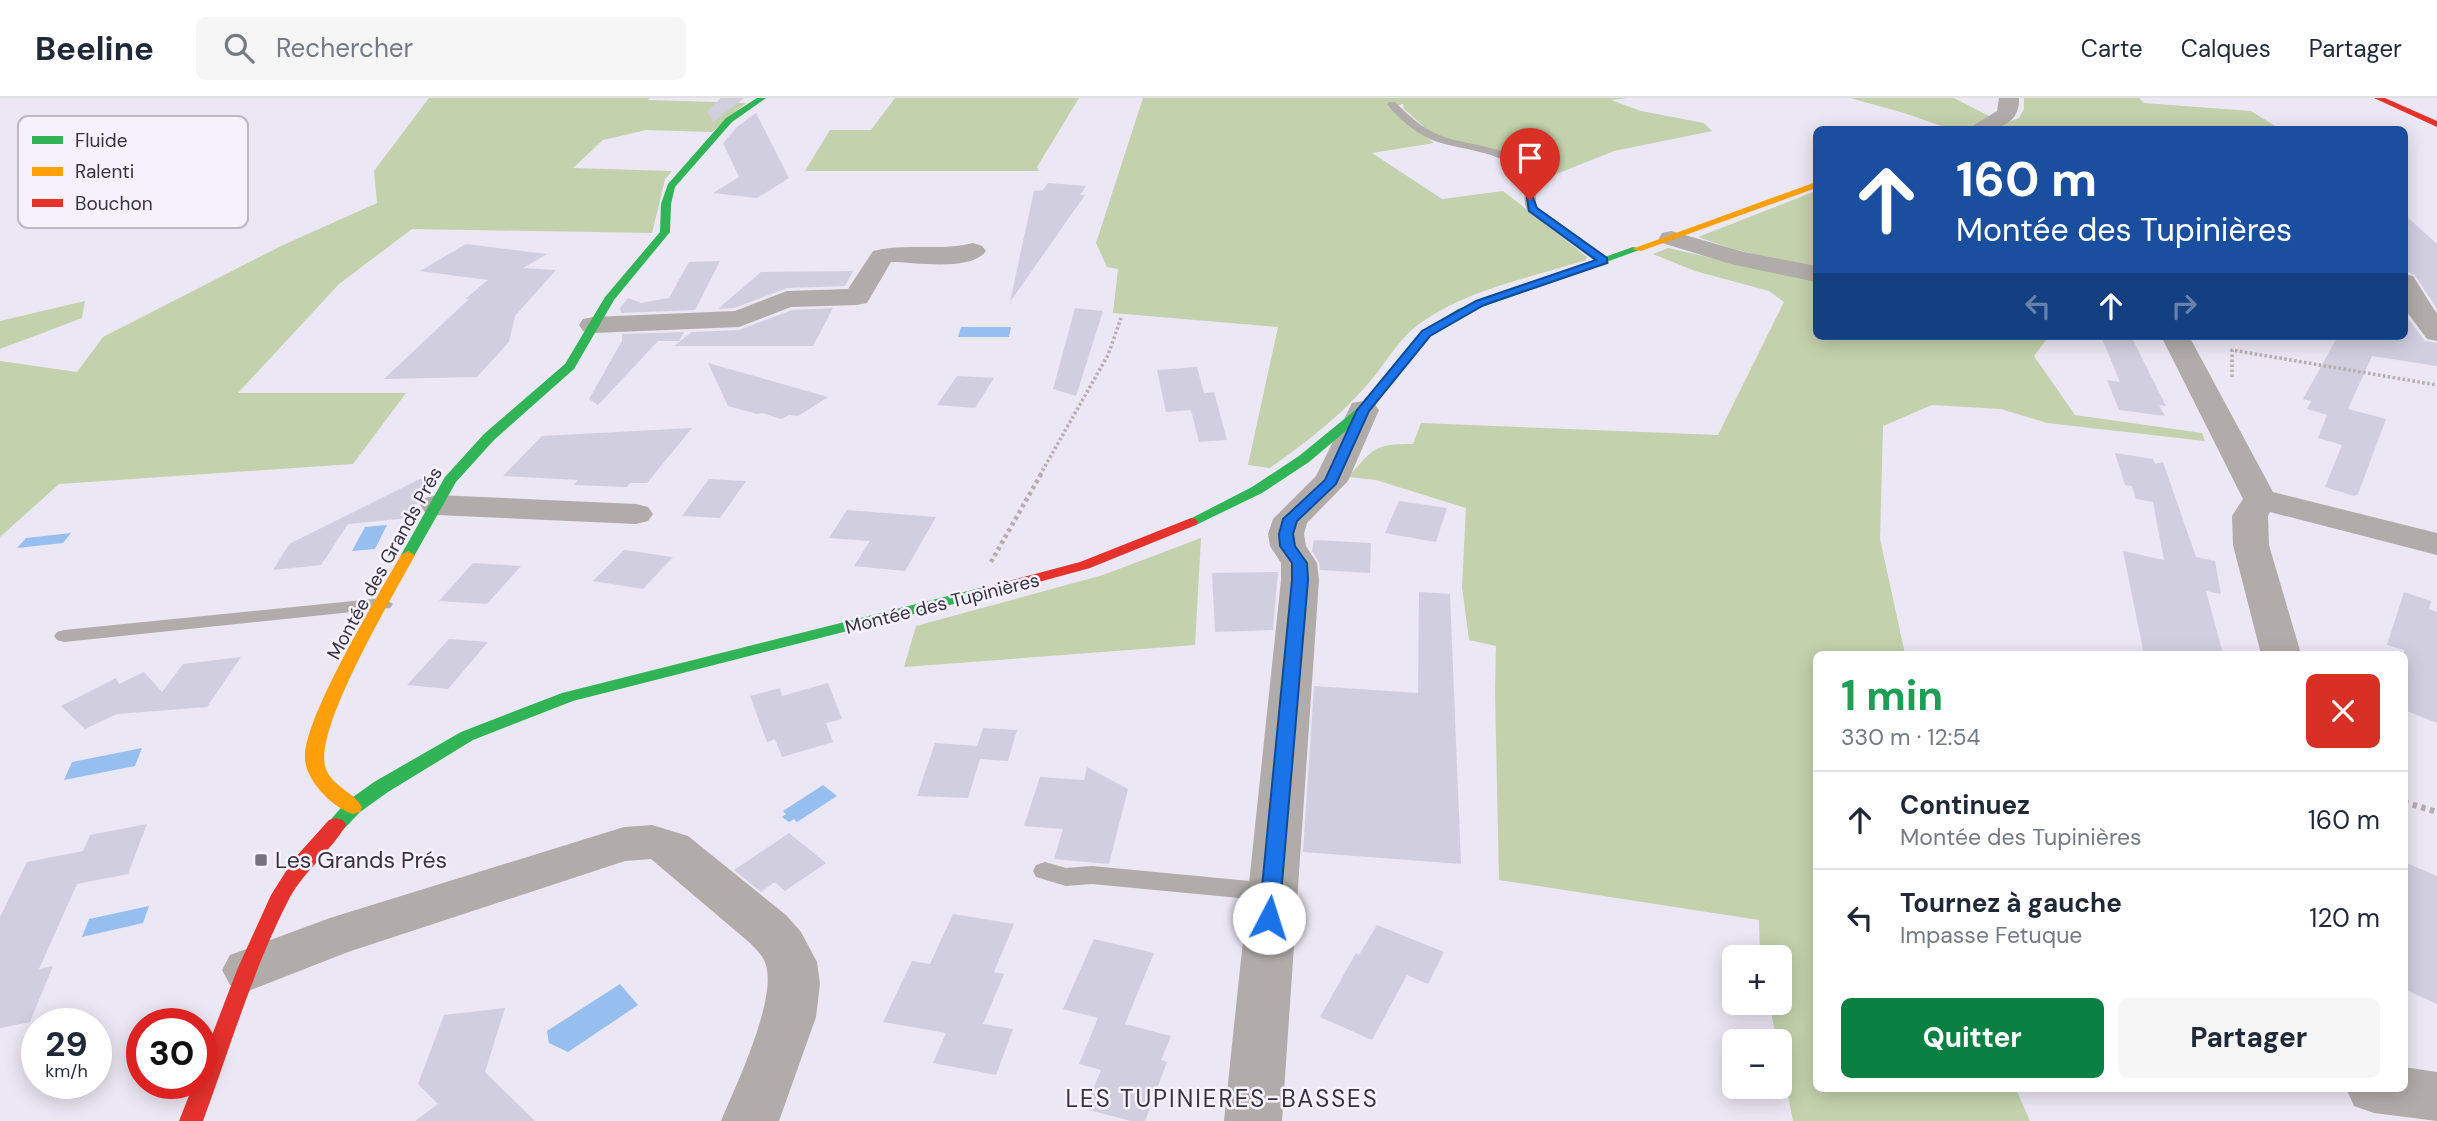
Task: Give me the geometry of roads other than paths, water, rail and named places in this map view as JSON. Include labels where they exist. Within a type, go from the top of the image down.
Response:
[{"type":"street","name":"Montée des Grands Prés","points":[[353,807],[320,781],[313,762],[313,745],[364,635],[450,480],[489,437],[570,366],[609,299],[665,232],[666,204],[671,186],[729,120],[762,98]]},
{"type":"street","points":[[1983,126],[2004,115],[2009,109],[2009,98]]},
{"type":"street","points":[[2378,98],[2437,124]]},
{"type":"street","name":"Montée des Tupinières","points":[[191,1121],[248,970],[281,895],[300,864],[353,807],[408,770],[467,736],[568,697],[1085,565],[1220,509],[1304,459],[1363,410],[1411,349],[1441,323],[1480,303],[1813,186]]},
{"type":"street","points":[[1671,238],[1740,259],[1813,273]]},
{"type":"street","points":[[593,325],[738,319],[787,299],[857,297],[882,256],[963,256],[973,251]]},
{"type":"street","points":[[2408,291],[2437,333]]},
{"type":"street","points":[[2177,340],[2260,499],[2437,544]]},
{"type":"street","points":[[1253,1121],[1300,580],[1299,563],[1287,546],[1286,534],[1291,519],[1331,481],[1363,410]]},
{"type":"street","points":[[2260,499],[2250,516],[2251,545],[2280,651]]},
{"type":"street","points":[[437,505],[636,514]]},
{"type":"street","points":[[248,970],[330,938],[624,844],[652,842],[671,848],[768,929],[783,946],[791,962],[794,984],[789,1017],[750,1121]]},
{"type":"street","points":[[2402,1092],[2437,1097]]},
{"type":"lane","points":[[1392,104],[1433,136],[1496,155],[1523,169],[1528,176],[1532,209],[1604,261]]},
{"type":"lane","points":[[64,636],[383,604]]},
{"type":"lane","points":[[1045,871],[1066,877],[1092,876],[1271,892]]},
{"type":"water","points":[[961,327],[1011,327],[1009,337],[958,337]]},
{"type":"water","points":[[387,525],[375,549],[352,551],[365,527]]},
{"type":"water","points":[[71,533],[63,543],[17,548],[26,538]]},
{"type":"water","points":[[142,748],[135,766],[64,780],[72,762]]},
{"type":"water","points":[[823,785],[837,796],[797,822],[794,819],[789,822],[782,817],[786,814],[783,811]]},
{"type":"water","points":[[149,906],[143,923],[82,937],[89,919]]},
{"type":"water","points":[[620,984],[638,1005],[568,1052],[549,1043],[547,1031]]},
{"type":"place","name":"Les Grands Prés","points":[[261,860]]},
{"type":"district","name":"LES TUPINIERES-BASSES","points":[[1222,1099]]}]
